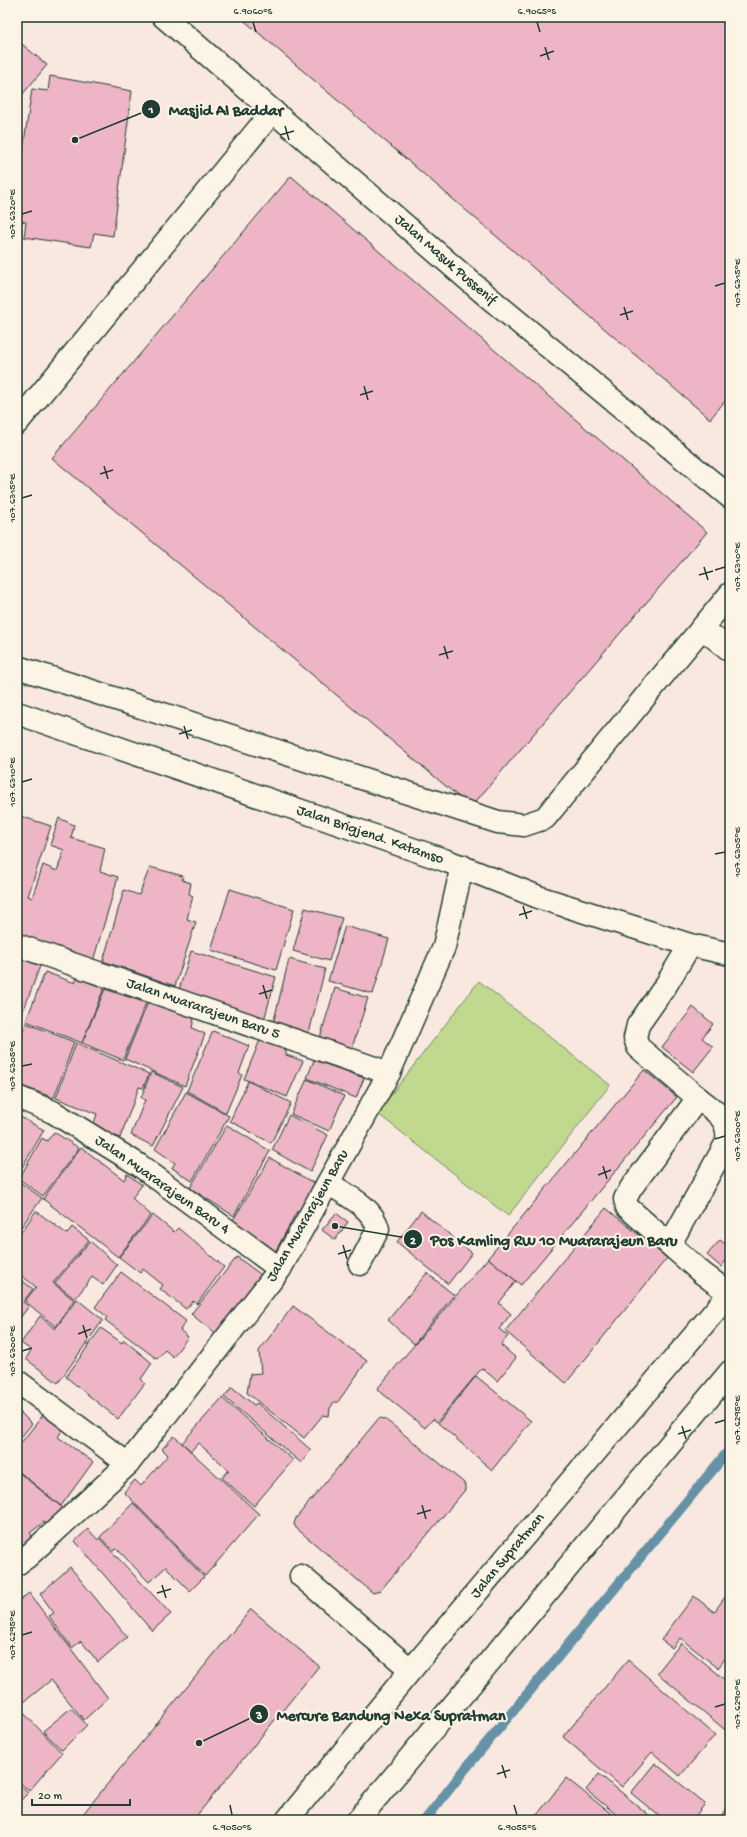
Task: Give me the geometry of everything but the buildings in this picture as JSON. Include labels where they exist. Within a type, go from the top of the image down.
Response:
[{"type":"main road","name":"Jalan Masuk Pussenif","points":[[164,17],[487,296],[730,497]]},
{"type":"main road","points":[[17,422],[273,111]]},
{"type":"main road","points":[[17,668],[498,822],[524,825],[545,818],[730,594]]},
{"type":"main road","points":[[702,628],[730,650]]},
{"type":"main road","name":"Jalan Brigjend. Katamso","points":[[17,713],[462,866],[541,898],[728,957]]},
{"type":"main road","name":"Jalan Muararajeun Baru","points":[[17,1564],[33,1552],[128,1464],[280,1270],[389,1073],[444,947],[462,866]]},
{"type":"main road","name":"Jalan Muararajeun Baru 5","points":[[17,945],[389,1073]]},
{"type":"main road","points":[[670,1244],[727,1142],[728,1133],[724,1119],[638,1048],[635,1038],[638,1026],[666,985],[690,945]]},
{"type":"main road","name":"Jalan Muararajeun Baru 4","points":[[17,1097],[53,1112],[139,1165],[280,1270]]},
{"type":"main road","points":[[698,1098],[631,1188],[625,1199],[627,1207],[702,1273],[730,1294]]},
{"type":"main road","points":[[328,1183],[362,1206],[376,1220],[378,1229],[360,1264]]},
{"type":"main road","name":"Jalan Supratman","points":[[287,1820],[411,1670],[730,1294]]},
{"type":"main road","points":[[358,1820],[730,1372]]},
{"type":"main road","points":[[17,1381],[128,1464]]},
{"type":"main road","points":[[301,1576],[411,1670]]},
{"type":"green space","points":[[479,981],[610,1085],[508,1216],[377,1113]]},
{"type":"waterway","points":[[425,1820],[466,1768],[730,1449]]},
{"type":"place","name":"Masjid Al Baddar","points":[[75,140]]},
{"type":"place","name":"Pos Kamling RW 10 Muararajeun Baru","points":[[335,1226]]},
{"type":"place","name":"Mercure Bandung Nexa Supratman","points":[[199,1743]]}]
